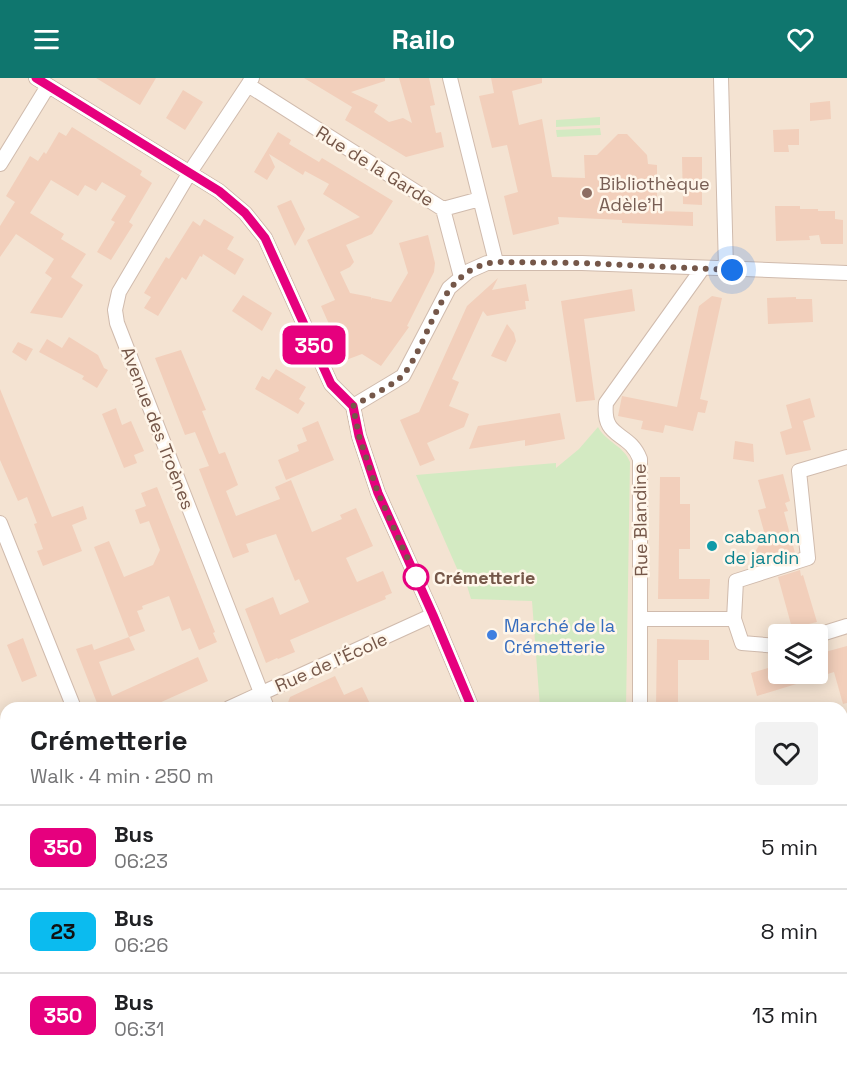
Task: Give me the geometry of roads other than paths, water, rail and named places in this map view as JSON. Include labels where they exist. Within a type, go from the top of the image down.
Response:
[{"type":"street","points":[[36,78],[190,172],[233,202],[265,238],[331,384],[353,406],[359,436],[378,493],[469,702]]},
{"type":"street","points":[[450,78],[496,262]]},
{"type":"street","points":[[721,78],[726,269]]},
{"type":"street","name":"Rue de la Garde","points":[[190,172],[250,82],[443,209],[461,277]]},
{"type":"street","points":[[0,164],[48,86]]},
{"type":"street","name":"Avenue des Troènes","points":[[190,172],[119,292],[115,310],[117,323],[265,702]]},
{"type":"street","points":[[443,209],[480,199]]},
{"type":"street","points":[[353,406],[403,376],[426,336],[449,288],[461,277],[478,267],[496,262],[589,263],[847,273]]},
{"type":"street","name":"Rue Blandine","points":[[640,702],[640,459],[631,444],[609,427],[605,418],[606,402],[702,269]]},
{"type":"street","points":[[768,645],[742,643],[734,619],[736,581],[808,558],[799,471],[847,457]]},
{"type":"street","points":[[0,523],[72,702]]},
{"type":"street","name":"Rue de l'École","points":[[242,702],[433,615]]},
{"type":"street","points":[[641,619],[734,619]]},
{"type":"street","points":[[828,632],[847,626]]},
{"type":"place","name":"Bibliothèque Adèle'H","points":[[587,193]]},
{"type":"place","name":"cabanon de jardin","points":[[712,546]]},
{"type":"place","name":"Crémetterie","points":[[416,577]]},
{"type":"place","name":"Marché de la Crémetterie","points":[[492,635]]}]
